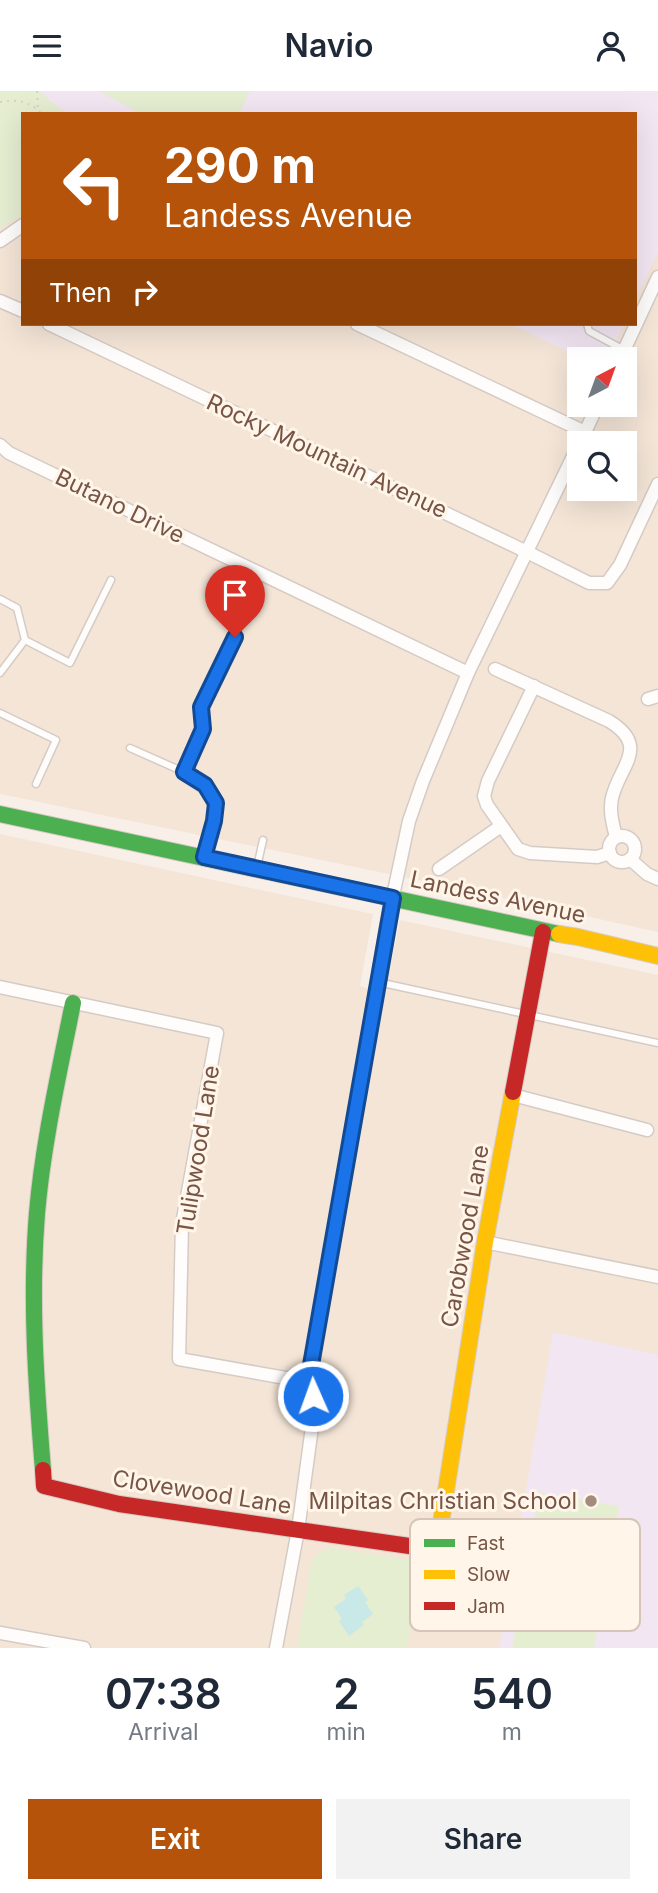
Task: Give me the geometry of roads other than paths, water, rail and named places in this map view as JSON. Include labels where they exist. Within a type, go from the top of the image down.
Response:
[{"type":"street","points":[[0,241],[21,226]]},
{"type":"street","points":[[637,322],[658,278]]},
{"type":"street","points":[[0,301],[21,310]]},
{"type":"street","name":"Rocky Mountain Avenue","points":[[53,326],[589,583],[607,583],[620,565],[658,484]]},
{"type":"street","points":[[361,326],[567,433]]},
{"type":"street","points":[[625,347],[635,326]]},
{"type":"street","name":"Butano Drive","points":[[0,445],[9,453],[468,673]]},
{"type":"street","points":[[276,1648],[298,1530],[315,1405],[308,1382],[393,898],[409,821],[422,781],[468,673],[567,469]]},
{"type":"street","points":[[495,669],[623,731],[631,751],[611,802],[616,837]]},
{"type":"street","points":[[534,686],[485,789],[487,805],[512,843],[523,852],[597,857],[610,853]]},
{"type":"street","points":[[204,857],[216,803]]},
{"type":"street","name":"Landess Avenue","points":[[0,814],[658,956]]},
{"type":"street","points":[[439,869],[500,826]]},
{"type":"street","points":[[616,837],[629,837],[634,842],[634,854],[625,862],[619,862],[610,853],[610,844],[616,837]]},
{"type":"street","points":[[630,859],[647,874],[658,879]]},
{"type":"street","name":"Carobwood Lane","points":[[442,1519],[485,1242],[543,932]]},
{"type":"street","name":"Tulipwood Lane","points":[[0,987],[217,1033],[182,1224],[180,1359],[308,1382]]},
{"type":"street","name":"Clovewood Lane","points":[[73,1003],[41,1175],[35,1240],[34,1343],[44,1486],[119,1504],[410,1546]]},
{"type":"street","points":[[513,1095],[647,1130]]},
{"type":"street","points":[[485,1242],[658,1277]]},
{"type":"street","points":[[0,1633],[84,1648]]},
{"type":"lane","points":[[588,326],[589,331],[612,347]]},
{"type":"lane","points":[[25,641],[70,663],[111,580]]},
{"type":"lane","points":[[0,599],[17,608],[25,641]]},
{"type":"lane","points":[[184,772],[203,729],[201,707],[235,637]]},
{"type":"lane","points":[[0,673],[25,641]]},
{"type":"lane","points":[[0,713],[56,740],[36,784]]},
{"type":"lane","points":[[130,748],[184,772],[205,785],[216,803]]},
{"type":"lane","points":[[256,869],[263,840]]},
{"type":"lane","points":[[378,982],[658,1043]]},
{"type":"water","points":[[358,1586],[368,1600],[365,1602],[373,1614],[349,1636],[334,1607],[346,1599],[344,1595]]},
{"type":"place","name":"Milpitas Christian School","points":[[591,1501]]}]
